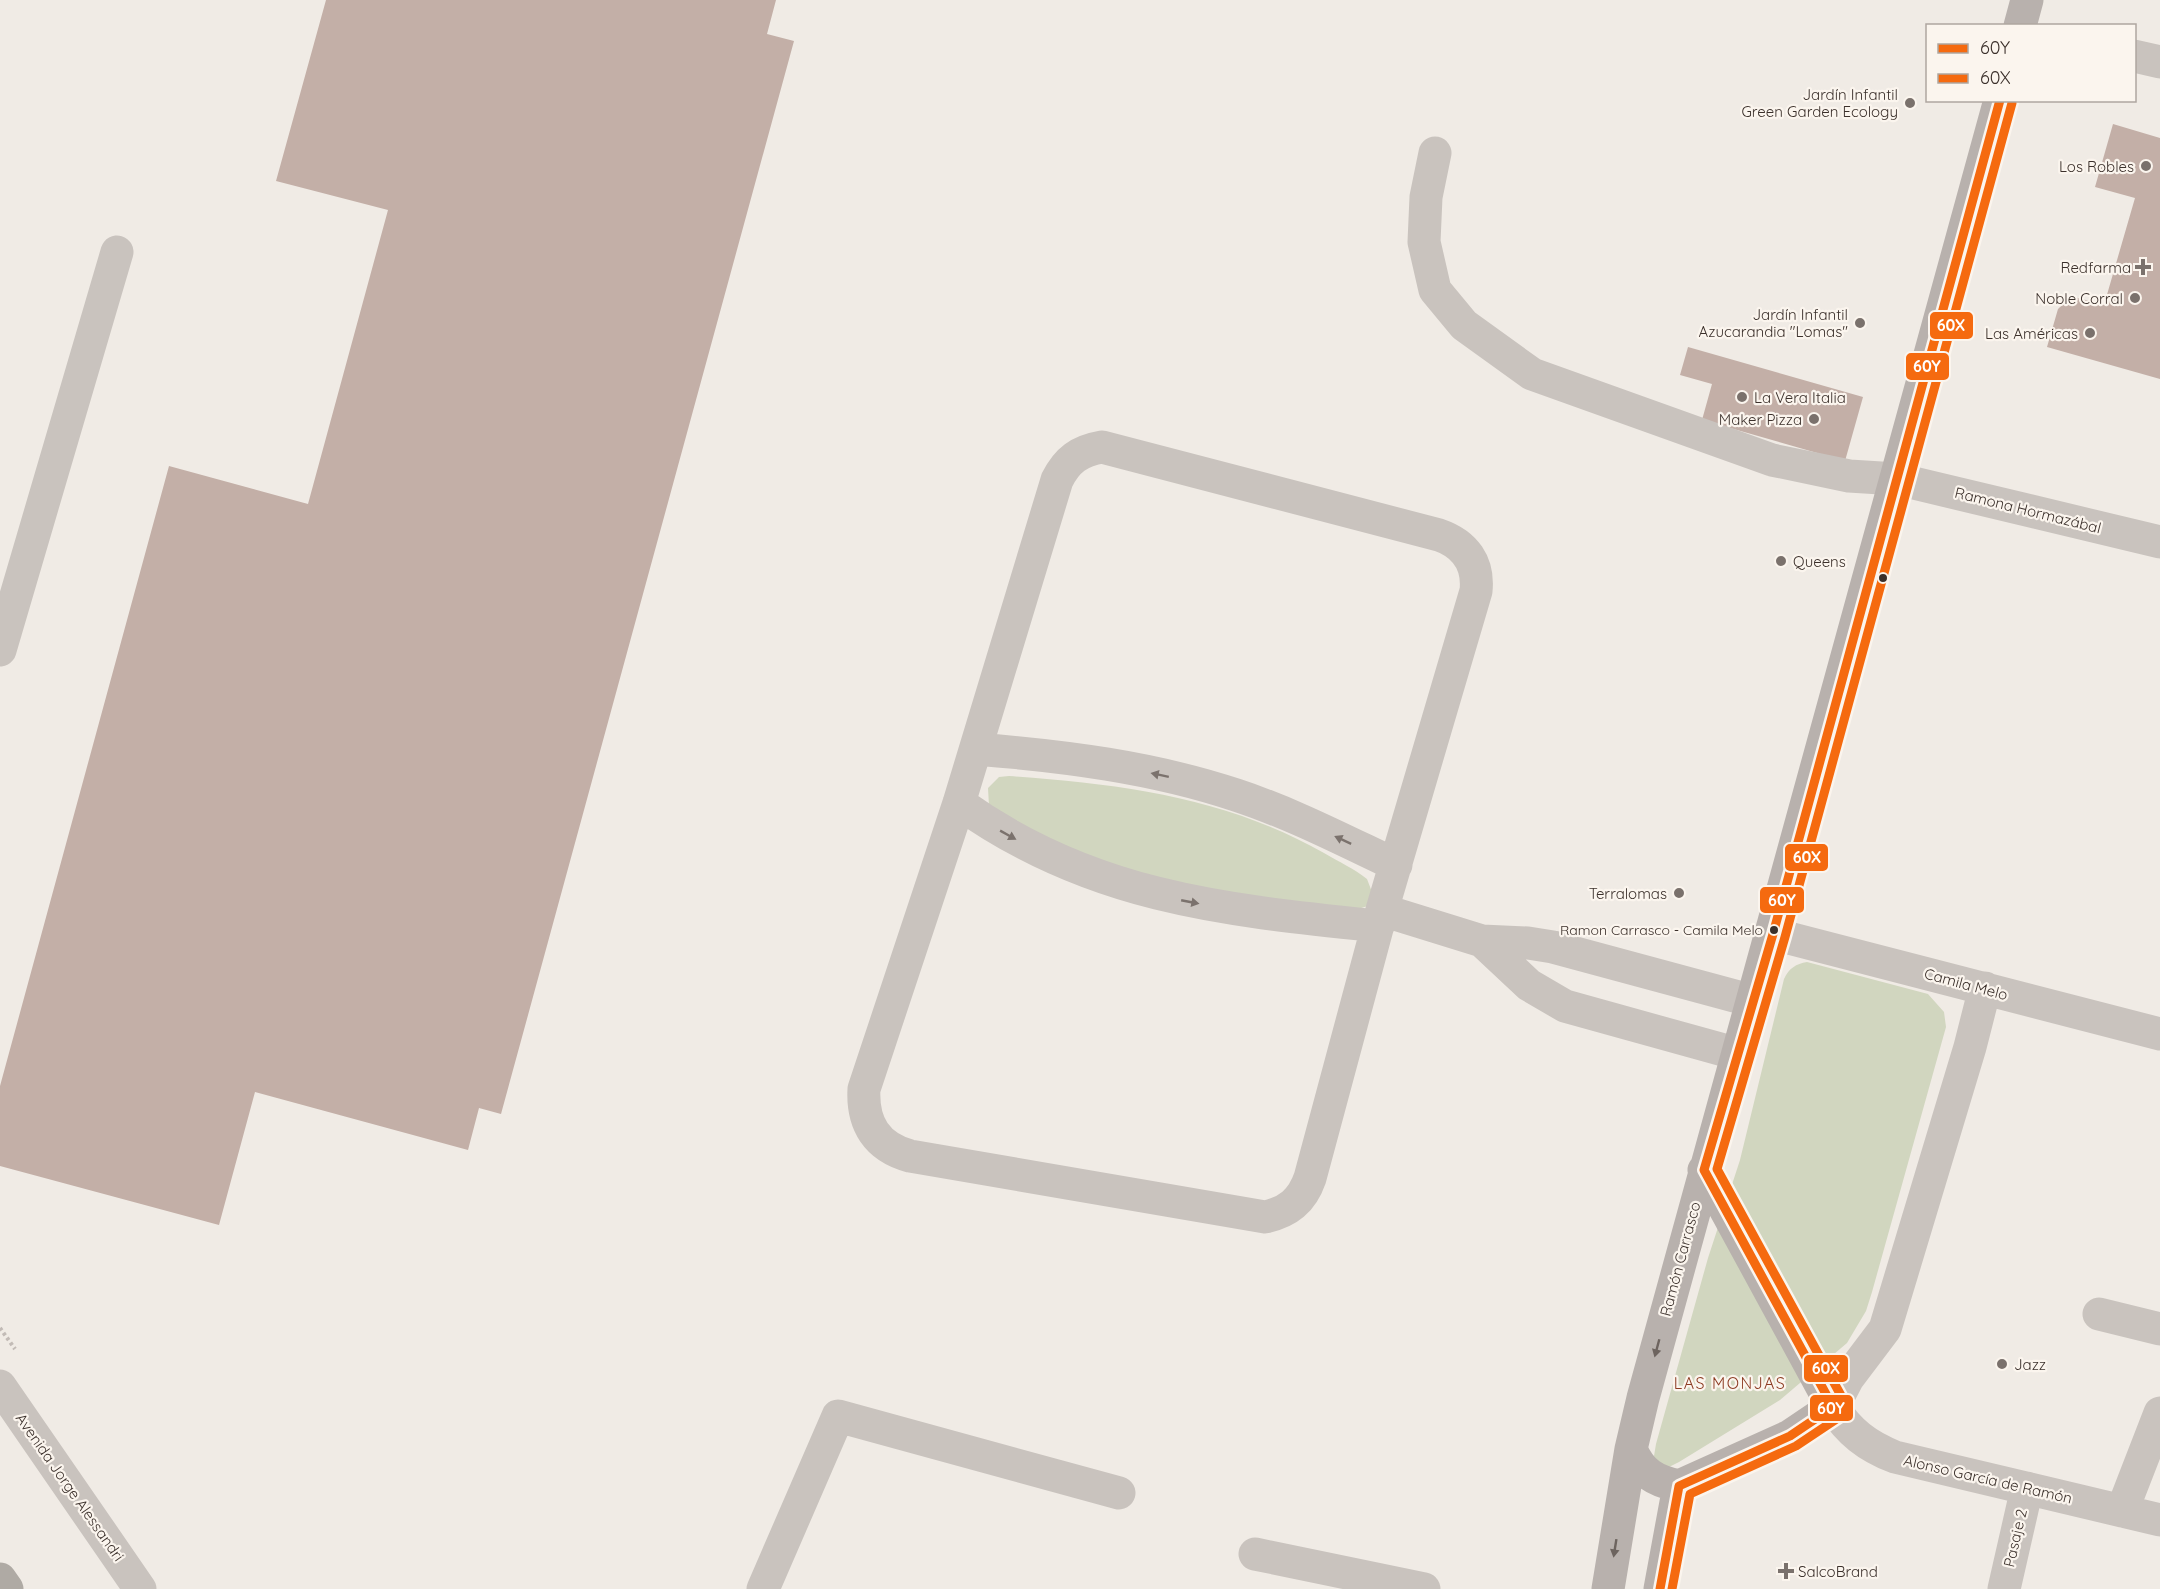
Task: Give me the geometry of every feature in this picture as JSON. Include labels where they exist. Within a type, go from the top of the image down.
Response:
[{"type":"highway","points":[[0,1579],[7,1589]]},
{"type":"main road","points":[[2021,24],[2027,0]]},
{"type":"main road","name":"Ramón Carrasco","points":[[1608,1589],[1631,1449],[1704,1170],[1773,934],[1999,102]]},
{"type":"main road","name":"Alonso García de Ramón","points":[[1704,1170],[1833,1407]]},
{"type":"main road","points":[[1631,1449],[1637,1463],[1646,1474],[1660,1482],[1679,1486],[1790,1436],[1833,1407]]},
{"type":"main road","points":[[1660,1589],[1679,1486]]},
{"type":"street","points":[[2136,56],[2160,62]]},
{"type":"street","name":"Ramona Hormazábal","points":[[1434,153],[1426,197],[1425,242],[1435,290],[1464,325],[1532,374],[1772,460],[1849,476],[1897,478],[2160,542]]},
{"type":"street","points":[[0,650],[117,252]]},
{"type":"street","points":[[1090,449],[1115,449],[1439,535],[1452,540],[1470,558],[1477,580],[1476,591],[1380,918],[1310,1178],[1299,1201],[1283,1212],[1264,1217],[1252,1217],[896,1152],[884,1144],[866,1120],[863,1104],[864,1089],[976,749],[1057,480],[1065,465],[1078,454],[1090,449]]},
{"type":"street","points":[[976,749],[1092,762],[1201,784],[1281,811],[1396,865]]},
{"type":"street","points":[[959,803],[994,828],[1032,849],[1118,883],[1226,909],[1380,918],[1482,941],[1528,943],[1553,947],[1753,1001]]},
{"type":"street","name":"Camila Melo","points":[[1773,934],[2160,1034]]},
{"type":"street","points":[[1482,941],[1529,985],[1564,1006],[1738,1054]]},
{"type":"street","points":[[1833,1407],[1848,1378],[1885,1329],[1985,988]]},
{"type":"street","points":[[2099,1314],[2160,1329]]},
{"type":"street","name":"Avenida Jorge Alessandri","points":[[0,1386],[140,1589]]},
{"type":"street","name":"Alonso García de Ramón","points":[[1833,1407],[1850,1430],[1876,1449],[1895,1457],[2160,1520]]},
{"type":"street","points":[[2122,1511],[2160,1413]]},
{"type":"street","points":[[763,1589],[838,1416],[1119,1493]]},
{"type":"street","name":"Pasaje 2","points":[[2004,1589],[2027,1488]]},
{"type":"street","points":[[1256,1554],[1424,1589]]},
{"type":"green space","points":[[1009,776],[1132,789],[1171,796],[1249,818],[1287,834],[1362,875],[1367,879],[1372,892],[1368,906],[1348,912],[1179,885],[1083,859],[989,806],[988,788],[999,777]]},
{"type":"green space","points":[[1807,962],[1928,994],[1944,1012],[1946,1027],[1872,1292],[1866,1311],[1847,1343],[1780,1400],[1679,1462],[1669,1467],[1657,1465],[1654,1456],[1656,1444],[1708,1258],[1740,1160],[1784,979],[1793,967]]},
{"type":"building","points":[[326,0],[776,0],[767,34],[794,41],[501,1114],[479,1108],[468,1150],[255,1092],[219,1225],[0,1166],[0,1086],[169,466],[308,504],[388,210],[276,181]]},
{"type":"building","points":[[2113,124],[2160,138],[2160,379],[2047,347],[2058,309],[2071,296],[2104,305],[2135,198],[2095,187]]},
{"type":"building","points":[[1688,347],[1863,397],[1845,461],[1702,420],[1712,384],[1680,375]]},
{"type":"transit line","name":"60Y","points":[[1660,1589],[1679,1486],[1790,1436],[1833,1407],[1704,1170],[1773,934],[1999,102]]},
{"type":"transit line","name":"60X","points":[[1672,1589],[1690,1494],[1796,1446],[1841,1416],[1845,1409],[1844,1401],[1717,1169],[1785,937],[2012,103]]},
{"type":"place","name":"Jardín Infantil Green Garden Ecology","points":[[1910,103]]},
{"type":"place","name":"Los Robles","points":[[2146,166]]},
{"type":"place","name":"Redfarma","points":[[2143,267]]},
{"type":"place","name":"Noble Corral","points":[[2135,298]]},
{"type":"place","name":"Jardín Infantil Azucarandia \"Lomas\"","points":[[1860,323]]},
{"type":"place","name":"Las Américas","points":[[2090,333]]},
{"type":"place","name":"La Vera Italia","points":[[1742,397]]},
{"type":"place","name":"Maker Pizza","points":[[1814,419]]},
{"type":"place","name":"Queens","points":[[1781,561]]},
{"type":"place","name":"Terralomas","points":[[1679,893]]},
{"type":"place","name":"Ramon Carrasco - Camila Melo","points":[[1774,930]]},
{"type":"place","name":"Jazz","points":[[2002,1364]]},
{"type":"place","name":"SalcoBrand","points":[[1786,1571]]},
{"type":"district","name":"LAS MONJAS","points":[[1730,1383]]}]
